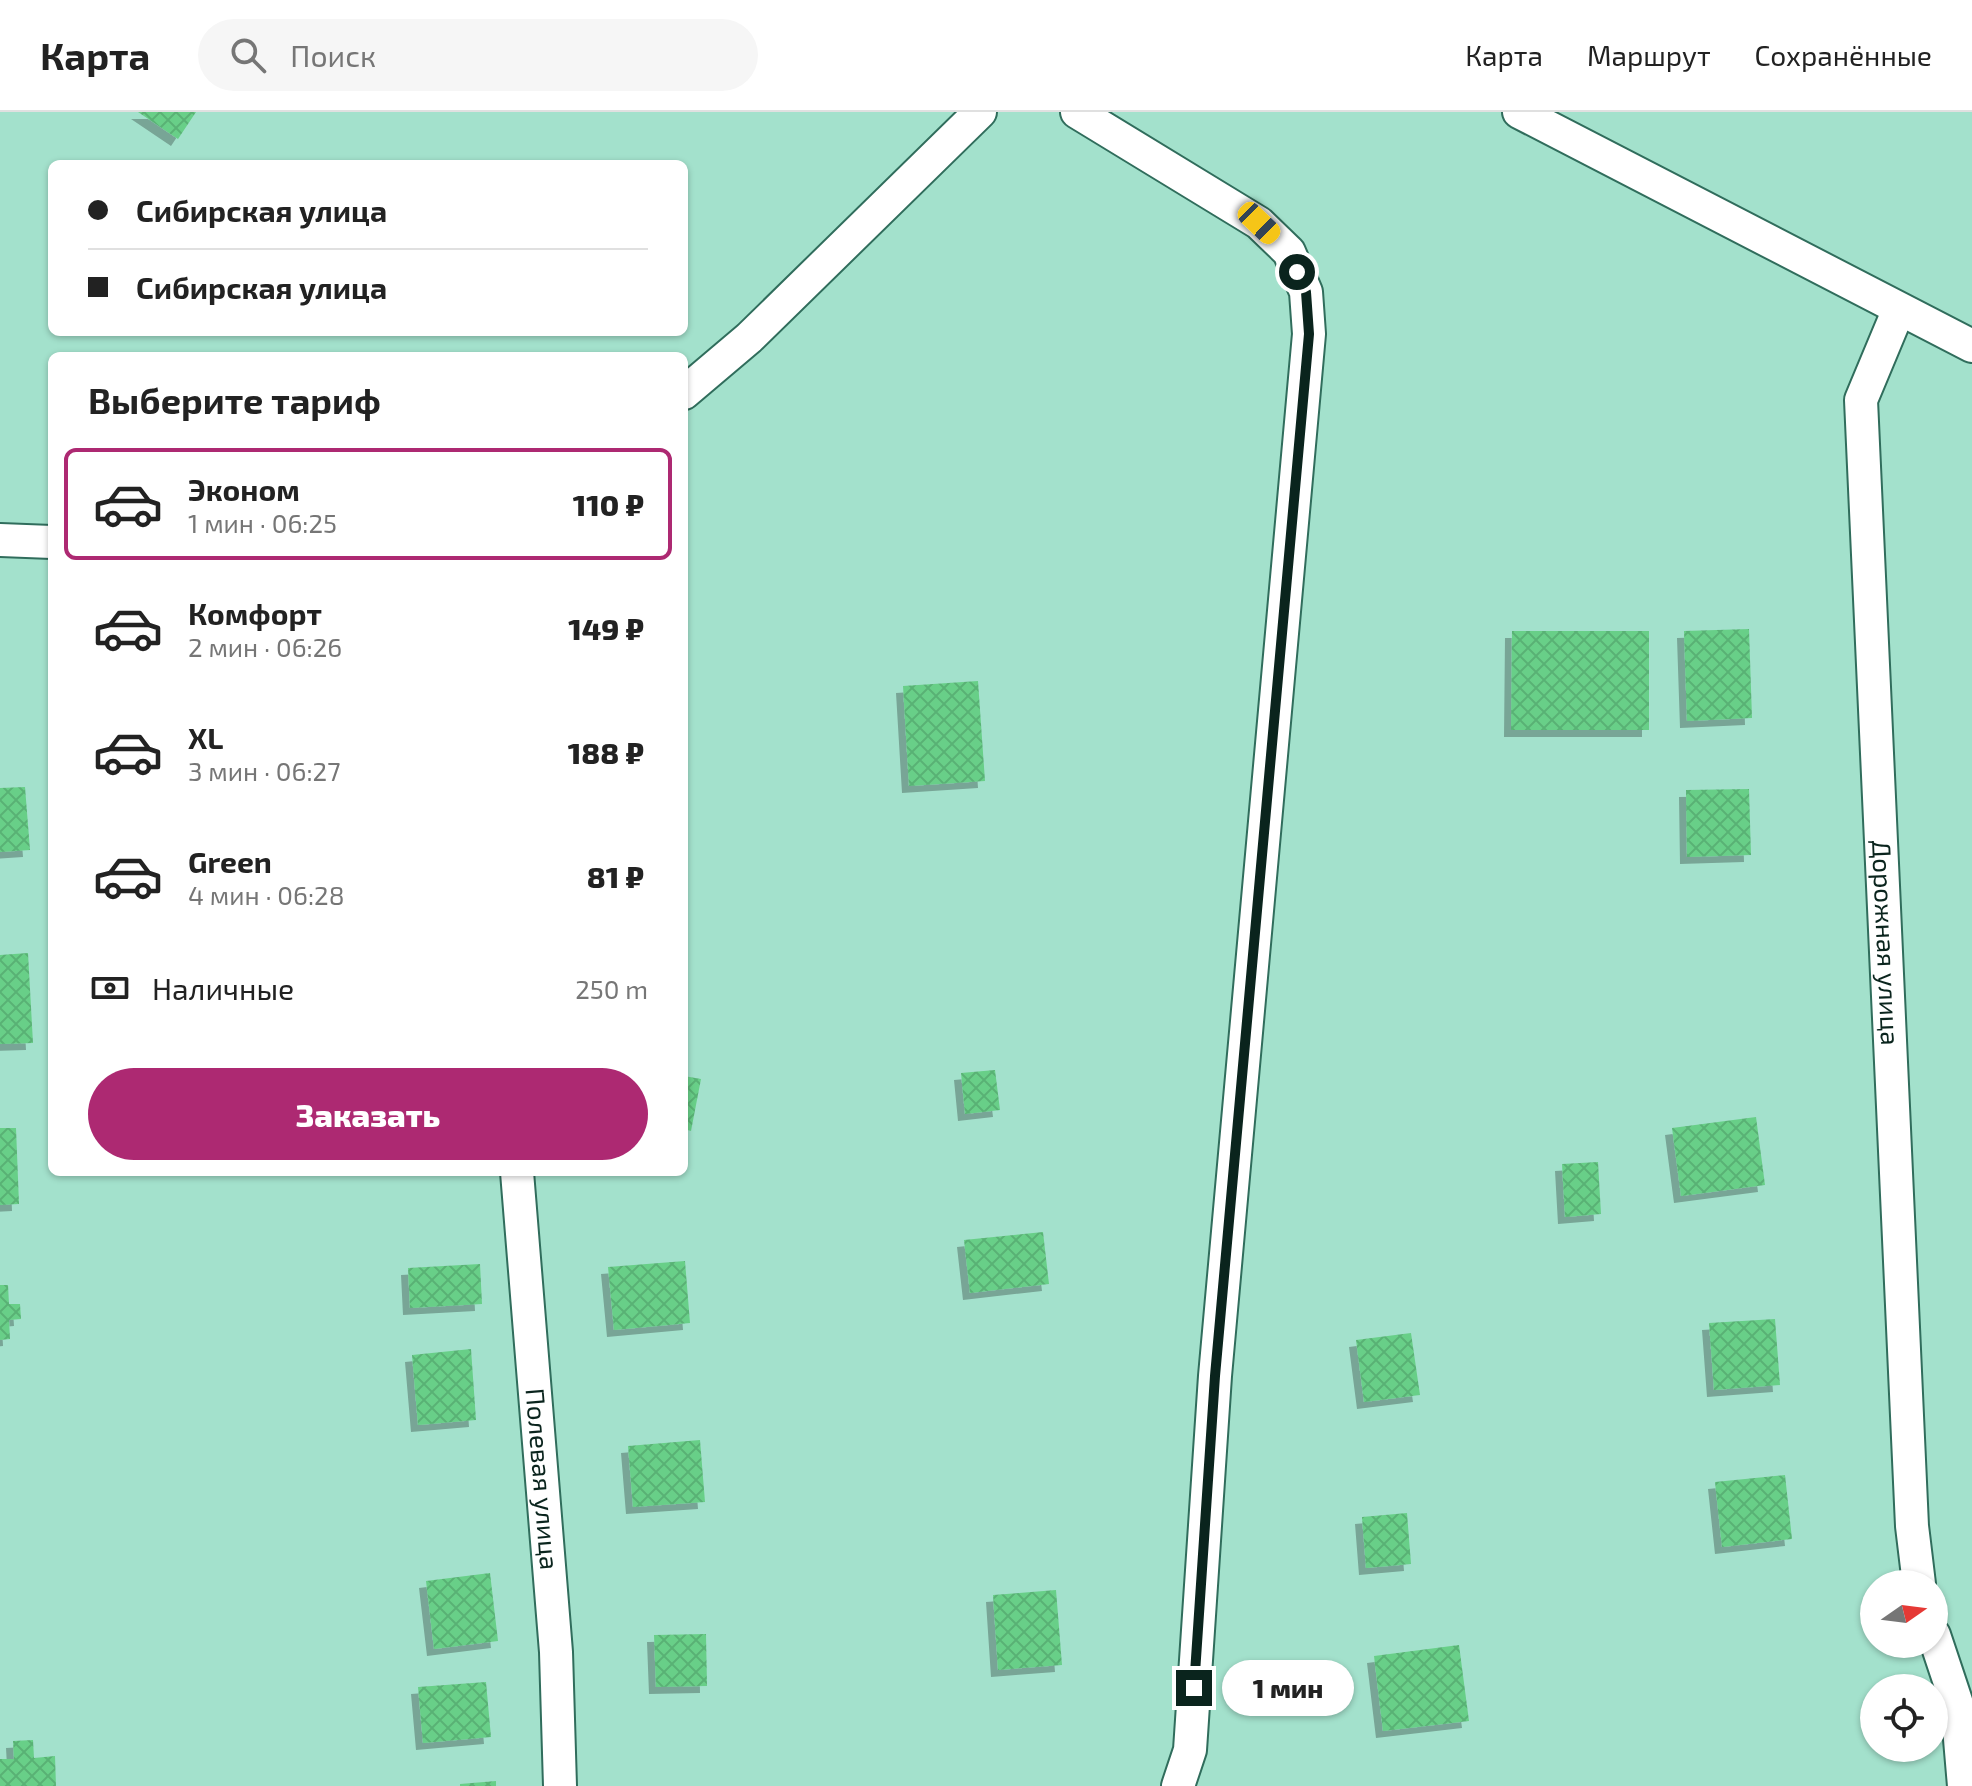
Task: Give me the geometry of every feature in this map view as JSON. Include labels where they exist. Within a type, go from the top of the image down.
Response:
[{"type":"street","points":[[688,390],[749,338],[980,112]]},
{"type":"street","points":[[1077,112],[1259,223],[1289,252],[1306,292],[1309,334],[1215,1376],[1190,1750],[1178,1786]]},
{"type":"street","points":[[1519,112],[1972,346]]},
{"type":"street","name":"Дорожная улица","points":[[1899,309],[1861,400],[1911,1510],[1917,1570]]},
{"type":"street","points":[[0,540],[48,542]]},
{"type":"street","name":"Полевая улица","points":[[517,1176],[556,1652],[560,1786]]},
{"type":"street","points":[[1942,1658],[1957,1704],[1964,1786]]},
{"type":"building","points":[[138,112],[196,112],[178,139]]},
{"type":"building","points":[[1749,629],[1752,718],[1687,721],[1684,631]]},
{"type":"building","points":[[1512,631],[1649,631],[1649,730],[1511,730]]},
{"type":"building","points":[[978,681],[985,781],[909,786],[903,686]]},
{"type":"building","points":[[25,787],[30,850],[0,852],[0,788]]},
{"type":"building","points":[[1749,789],[1751,855],[1687,857],[1686,790]]},
{"type":"building","points":[[28,953],[33,1043],[0,1044],[0,955]]},
{"type":"building","points":[[995,1070],[1000,1110],[965,1114],[961,1073]]},
{"type":"building","points":[[688,1077],[701,1079],[691,1131],[688,1130]]},
{"type":"building","points":[[1756,1117],[1765,1185],[1681,1196],[1672,1128]]},
{"type":"building","points":[[0,1128],[16,1128],[19,1204],[0,1205]]},
{"type":"building","points":[[1598,1162],[1601,1214],[1565,1217],[1562,1164]]},
{"type":"building","points":[[1043,1232],[1049,1284],[970,1293],[964,1240]]},
{"type":"building","points":[[685,1261],[690,1323],[614,1330],[608,1267]]},
{"type":"building","points":[[480,1264],[482,1304],[410,1308],[408,1268]]},
{"type":"building","points":[[0,1285],[8,1285],[9,1304],[20,1304],[21,1319],[9,1320],[10,1339],[0,1340]]},
{"type":"building","points":[[1775,1319],[1780,1385],[1714,1390],[1709,1323]]},
{"type":"building","points":[[1411,1333],[1420,1395],[1364,1402],[1356,1340]]},
{"type":"building","points":[[471,1349],[476,1420],[418,1425],[412,1355]]},
{"type":"building","points":[[700,1440],[705,1502],[633,1507],[628,1446]]},
{"type":"building","points":[[1785,1475],[1792,1539],[1722,1547],[1715,1482]]},
{"type":"building","points":[[1407,1513],[1411,1564],[1366,1568],[1362,1517]]},
{"type":"building","points":[[490,1573],[498,1641],[434,1649],[426,1581]]},
{"type":"building","points":[[1056,1590],[1062,1665],[998,1670],[993,1595]]},
{"type":"building","points":[[706,1634],[707,1686],[656,1687],[654,1635]]},
{"type":"building","points":[[1459,1645],[1469,1721],[1383,1731],[1374,1656]]},
{"type":"building","points":[[486,1682],[491,1737],[423,1743],[418,1687]]},
{"type":"building","points":[[33,1740],[34,1758],[55,1756],[56,1786],[0,1786],[0,1759],[14,1759],[13,1741]]},
{"type":"building","points":[[496,1781],[496,1786],[460,1786],[460,1784]]},
{"type":"route","points":[[1194,1688],[1215,1376],[1309,334],[1306,292],[1297,272]]}]
